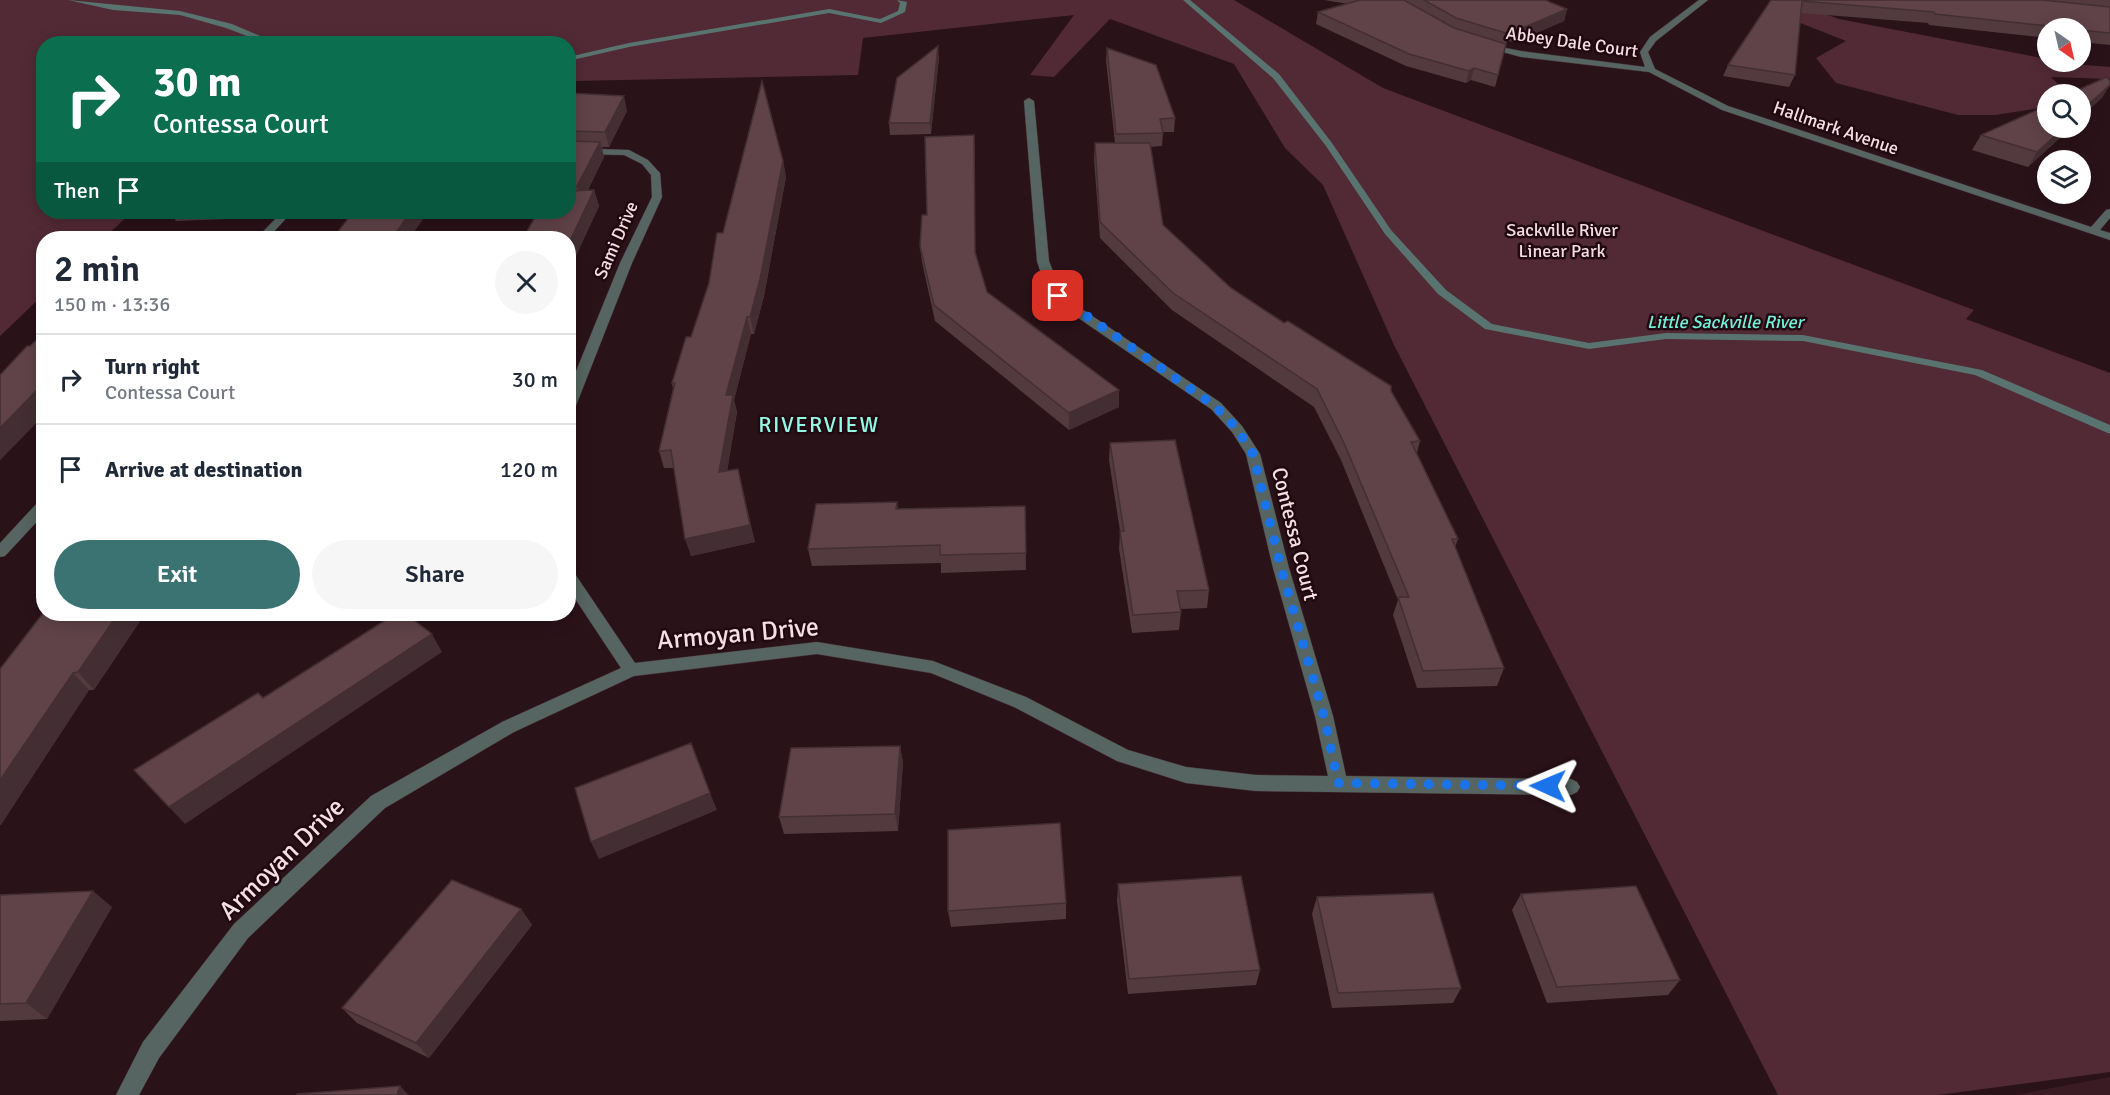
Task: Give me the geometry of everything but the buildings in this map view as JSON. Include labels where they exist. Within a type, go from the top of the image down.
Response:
[{"type":"street","points":[[1652,70],[1644,52],[1653,39],[1704,0]]},
{"type":"street","name":"Abbey Dale Court","points":[[1477,43],[1521,54],[1652,70]]},
{"type":"street","name":"Hallmark Avenue","points":[[1652,70],[1725,108],[2110,237]]},
{"type":"street","name":"Contessa Court","points":[[1029,101],[1043,261],[1048,282],[1058,296],[1075,310],[1215,406],[1237,429],[1253,454],[1281,568],[1324,716],[1338,783]]},
{"type":"street","name":"Sami Drive","points":[[576,151],[626,152],[645,162],[656,175],[657,197],[626,263],[576,388]]},
{"type":"street","points":[[2093,231],[2110,212]]},
{"type":"street","points":[[269,231],[280,219]]},
{"type":"street","points":[[0,552],[36,513]]},
{"type":"street","points":[[576,587],[631,670]]},
{"type":"street","name":"Armoyan Drive","points":[[127,1095],[151,1050],[241,931],[378,802],[508,727],[631,670],[818,648],[933,667],[1020,702],[1123,756],[1186,776],[1256,783],[1571,787]]},
{"type":"shaded area","points":[[2110,1077],[2110,1095],[2015,1095]]},
{"type":"green space","name":"Sackville River Linear Park","points":[[0,0],[1234,0],[1383,88],[1974,310],[1966,319],[2110,373],[2110,1072],[1938,1095],[1778,1095],[1394,345],[1323,185],[1285,148],[1234,64],[1110,19],[1054,77],[1030,75],[1074,15],[863,38],[858,75],[576,81],[576,36],[36,36],[36,219],[124,219],[112,231],[36,231],[36,302],[0,336]]},
{"type":"green space","points":[[1785,0],[1839,19],[2037,57],[2037,72],[2091,72],[2091,65],[2110,67],[2110,79],[2051,77],[2058,84],[2037,84],[2037,109],[1995,115],[1958,115],[1836,83],[1816,58],[1846,41],[1767,10]]},
{"type":"waterway","name":"Little Sackville River","points":[[71,0],[113,8],[180,13],[229,26],[255,36]]},
{"type":"waterway","name":"Little Sackville River","points":[[576,57],[629,45],[829,11],[881,21],[901,12],[904,2],[900,0]]},
{"type":"waterway","name":"Little Sackville River","points":[[1186,0],[1276,76],[1329,145],[1388,232],[1442,292],[1489,327],[1589,346],[1666,336],[1803,338],[1978,372],[2110,430]]},
{"type":"district","name":"RIVERVIEW","points":[[819,424]]},
{"type":"route","points":[[1058,296],[1215,406],[1237,429],[1253,454],[1281,568],[1324,716],[1338,783],[1548,786]]}]
